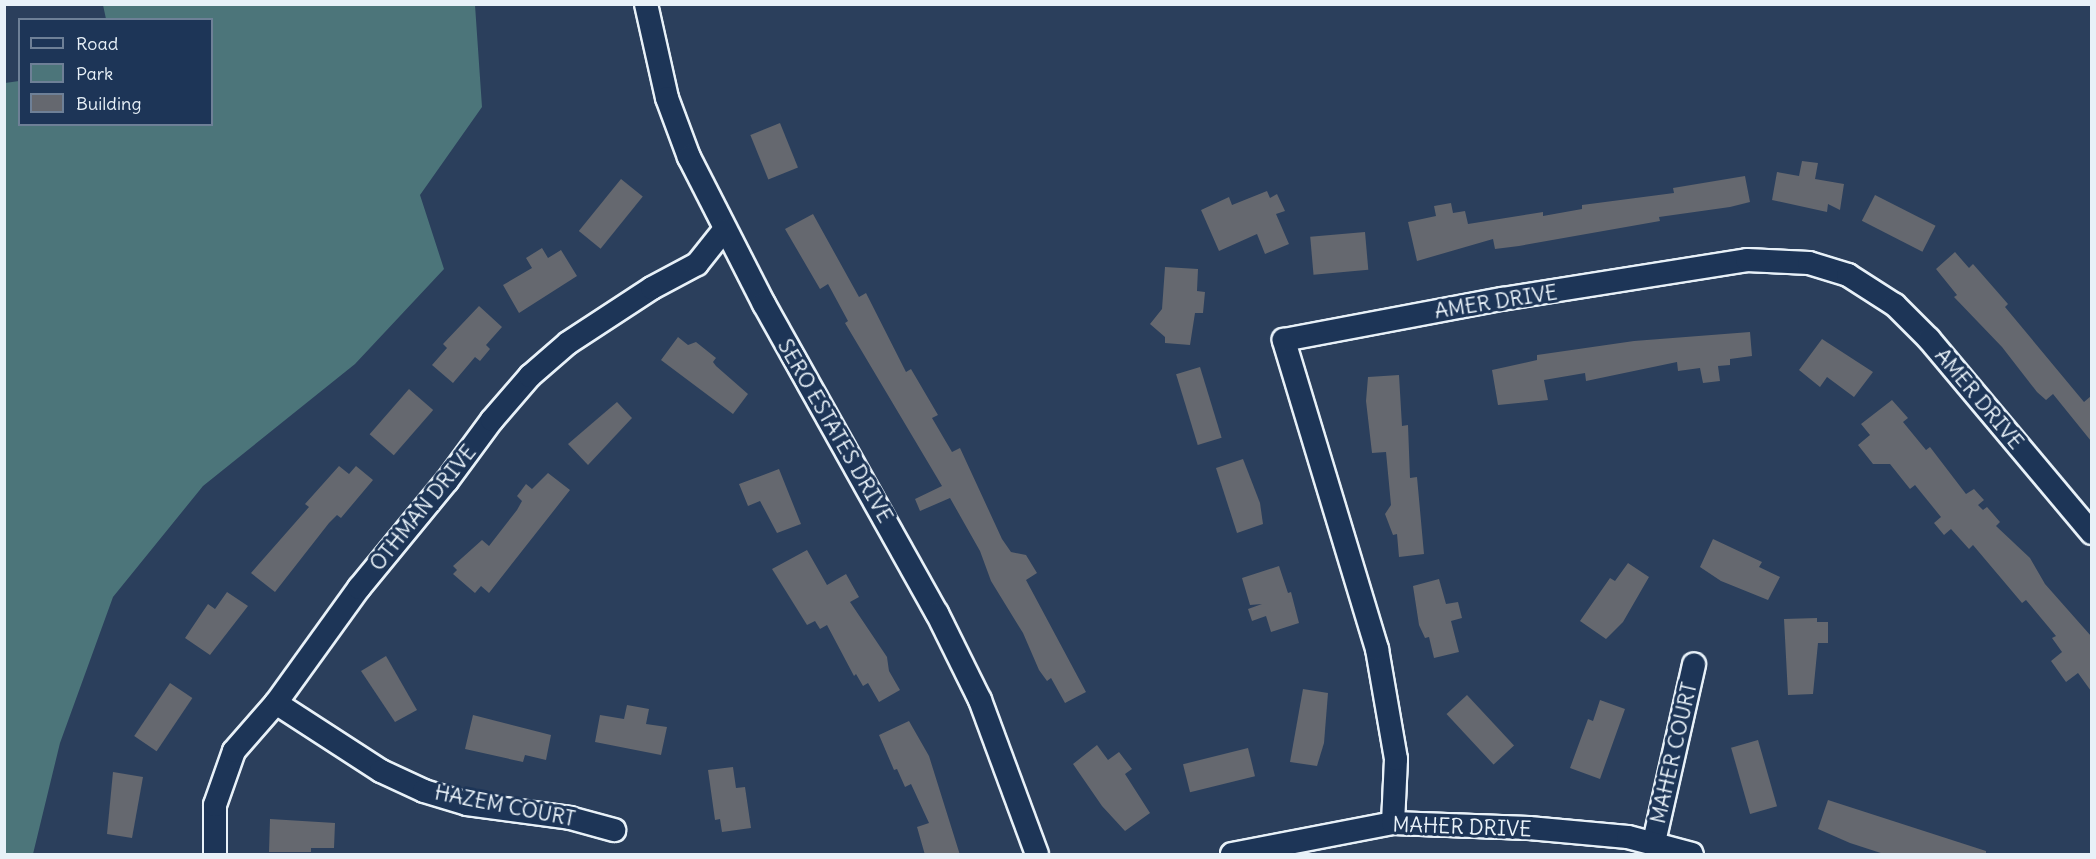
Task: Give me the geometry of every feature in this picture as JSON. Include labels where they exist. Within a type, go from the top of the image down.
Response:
[{"type":"street","name":"SERO ESTATES DRIVE","points":[[646,4],[668,99],[689,157],[724,230],[937,613],[989,722],[1037,855]]},
{"type":"street","name":"OTHMAN DRIVE","points":[[215,855],[215,805],[224,772],[234,751],[276,703],[359,588],[530,376],[587,328],[697,264],[724,230]]},
{"type":"street","name":"AMER DRIVE","points":[[1393,823],[1396,759],[1386,687],[1284,340],[1502,299],[1748,260],[1809,263],[1848,275],[1895,305],[1929,339],[2091,533]]},
{"type":"street","name":"MAHER COURT","points":[[1654,842],[1694,664]]},
{"type":"street","name":"HAZEM COURT","points":[[276,703],[381,771],[424,790],[467,804],[570,818],[614,830]]},
{"type":"street","name":"MAHER DRIVE","points":[[1232,855],[1393,823],[1529,828],[1654,842],[1692,855]]},
{"type":"green space","points":[[103,5],[475,5],[482,107],[420,195],[444,269],[355,364],[203,486],[113,597],[60,743],[33,854],[5,854],[5,83],[18,81],[18,126],[213,126],[213,18],[106,18]]},
{"type":"building","points":[[780,123],[798,168],[768,179],[750,135]]},
{"type":"building","points":[[1802,161],[1818,163],[1815,179],[1844,184],[1840,210],[1828,204],[1827,212],[1772,200],[1777,172],[1799,176]]},
{"type":"building","points":[[1745,176],[1750,202],[1659,217],[1660,221],[1519,246],[1495,249],[1493,239],[1417,261],[1408,222],[1436,216],[1434,206],[1451,203],[1453,213],[1465,211],[1468,224],[1543,212],[1543,216],[1582,209],[1582,205],[1674,193],[1673,188]]},
{"type":"building","points":[[621,179],[643,197],[601,249],[579,231]]},
{"type":"building","points":[[1267,191],[1270,198],[1277,194],[1285,211],[1276,214],[1289,244],[1265,254],[1257,234],[1219,251],[1201,210],[1229,197],[1232,205]]},
{"type":"building","points":[[1875,195],[1936,226],[1922,252],[1862,221]]},
{"type":"building","points":[[813,214],[859,297],[866,293],[906,372],[911,369],[938,415],[932,418],[952,452],[960,448],[1002,539],[1011,552],[1026,555],[1037,573],[1026,580],[1086,692],[1065,703],[1051,678],[1047,681],[1039,670],[1023,633],[991,581],[980,551],[950,498],[920,511],[915,499],[942,486],[845,323],[848,321],[828,284],[820,289],[785,229]]},
{"type":"building","points":[[1365,232],[1368,270],[1314,275],[1310,237]]},
{"type":"building","points":[[542,248],[548,258],[561,250],[577,276],[519,313],[503,285],[532,268],[526,258]]},
{"type":"building","points":[[1955,252],[1969,268],[1973,264],[2008,304],[2005,307],[2084,402],[2091,396],[2091,441],[2053,394],[2046,400],[2037,392],[2002,347],[1954,297],[1957,295],[1936,269]]},
{"type":"building","points":[[1165,267],[1198,269],[1197,291],[1205,292],[1203,313],[1195,313],[1190,345],[1165,343],[1165,337],[1150,324],[1162,309]]},
{"type":"building","points":[[479,306],[502,327],[486,345],[490,349],[480,361],[475,357],[453,383],[432,365],[447,348],[443,344]]},
{"type":"building","points":[[1750,332],[1752,356],[1730,359],[1730,365],[1718,366],[1720,381],[1703,383],[1700,368],[1678,371],[1677,362],[1586,381],[1585,373],[1544,380],[1548,400],[1498,405],[1492,370],[1537,360],[1537,355],[1634,341]]},
{"type":"building","points":[[678,337],[688,345],[696,342],[716,358],[713,362],[716,366],[748,394],[733,414],[661,360]]},
{"type":"building","points":[[1822,339],[1873,372],[1854,397],[1827,377],[1820,387],[1799,370]]},
{"type":"building","points":[[1200,367],[1222,438],[1198,445],[1176,374]]},
{"type":"building","points":[[1399,375],[1402,426],[1408,425],[1410,478],[1417,477],[1424,554],[1399,557],[1397,534],[1393,535],[1385,514],[1391,505],[1386,452],[1372,453],[1366,401],[1368,377]]},
{"type":"building","points":[[409,389],[433,410],[394,455],[370,434]]},
{"type":"building","points":[[1892,400],[1908,418],[1903,422],[1926,450],[1930,447],[1966,494],[1974,489],[1984,500],[1978,505],[1983,510],[1987,507],[2000,522],[1996,526],[2030,558],[2045,584],[2091,636],[2091,691],[2078,673],[2066,682],[2051,661],[2062,652],[2052,638],[2056,636],[2026,600],[2022,603],[1973,545],[1969,549],[1951,529],[1944,535],[1934,523],[1941,517],[1915,485],[1910,489],[1890,464],[1873,464],[1858,445],[1870,435],[1861,424]]},
{"type":"building","points":[[617,402],[632,418],[588,465],[568,444]]},
{"type":"building","points":[[1243,459],[1260,503],[1263,524],[1237,533],[1216,468]]},
{"type":"building","points":[[339,466],[349,474],[356,466],[373,480],[341,518],[337,515],[329,523],[275,592],[251,573],[309,507],[305,504]]},
{"type":"building","points":[[779,469],[801,524],[777,533],[760,501],[748,506],[739,484]]},
{"type":"building","points":[[548,473],[570,490],[489,593],[481,586],[475,593],[453,574],[457,570],[453,566],[482,540],[489,546],[517,510],[522,501],[517,496],[526,484],[532,489]]},
{"type":"building","points":[[1713,539],[1762,562],[1759,567],[1780,577],[1768,600],[1721,581],[1700,567]]},
{"type":"building","points":[[807,550],[827,585],[846,574],[859,597],[850,602],[887,657],[889,671],[900,690],[879,702],[868,683],[863,686],[856,674],[854,676],[827,625],[820,629],[815,621],[807,625],[772,569]]},
{"type":"building","points":[[1628,563],[1649,577],[1623,622],[1606,639],[1580,621],[1610,578],[1615,581]]},
{"type":"building","points":[[1279,566],[1288,593],[1291,592],[1299,623],[1271,632],[1266,616],[1252,621],[1248,609],[1262,604],[1250,605],[1242,578]]},
{"type":"building","points":[[1439,579],[1446,604],[1458,602],[1462,618],[1451,621],[1459,652],[1434,658],[1429,637],[1425,638],[1419,625],[1413,586]]},
{"type":"building","points":[[227,592],[248,606],[210,655],[185,638],[208,604],[215,609]]},
{"type":"building","points":[[1817,618],[1817,622],[1828,622],[1828,643],[1818,643],[1813,694],[1788,695],[1784,619]]},
{"type":"building","points":[[386,656],[417,710],[395,722],[361,671]]},
{"type":"building","points":[[170,683],[192,698],[157,751],[134,736]]},
{"type":"building","points":[[1303,689],[1328,693],[1324,743],[1317,766],[1290,762]]},
{"type":"building","points":[[1467,695],[1514,745],[1494,765],[1447,714]]},
{"type":"building","points":[[1600,700],[1625,709],[1600,779],[1570,768],[1588,719],[1593,721]]},
{"type":"building","points":[[627,705],[649,709],[646,724],[667,727],[661,755],[595,742],[600,715],[624,719]]},
{"type":"building","points":[[473,715],[551,735],[546,760],[525,755],[523,762],[465,749]]},
{"type":"building","points":[[909,721],[929,756],[960,855],[925,855],[917,827],[929,823],[911,784],[905,787],[897,769],[894,770],[879,735]]},
{"type":"building","points":[[1758,740],[1777,806],[1750,814],[1731,748]]},
{"type":"building","points":[[1097,745],[1108,760],[1119,752],[1132,769],[1125,774],[1150,813],[1125,831],[1102,806],[1073,764]]},
{"type":"building","points":[[1248,748],[1255,776],[1190,792],[1183,764]]},
{"type":"building","points":[[733,767],[736,788],[745,787],[751,828],[722,832],[720,819],[715,820],[708,770]]},
{"type":"building","points":[[113,772],[143,777],[132,838],[107,834]]},
{"type":"building","points":[[1828,800],[1986,851],[1986,855],[1887,855],[1850,843],[1818,829]]},
{"type":"building","points":[[270,819],[335,823],[334,848],[311,848],[311,852],[269,852]]}]
